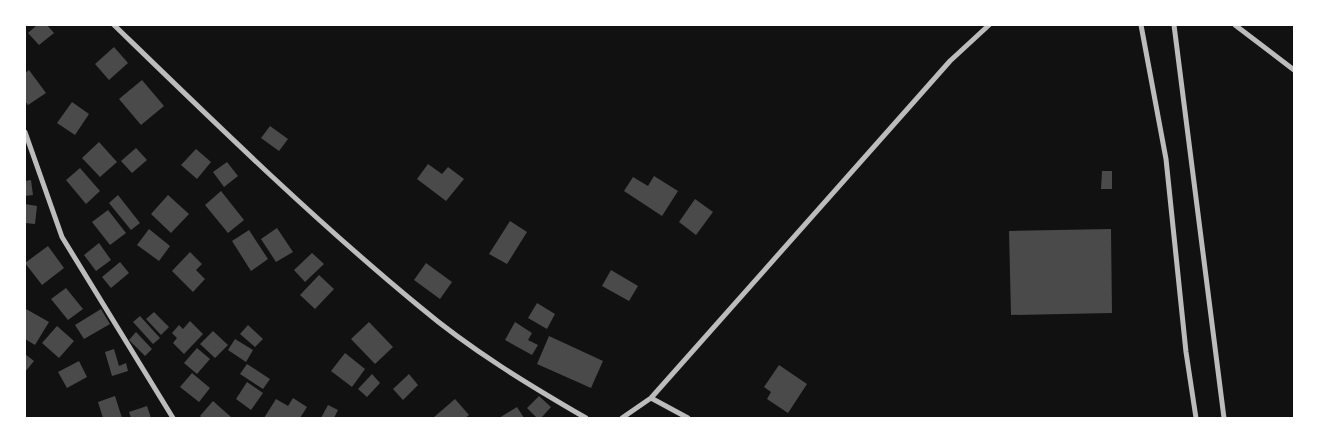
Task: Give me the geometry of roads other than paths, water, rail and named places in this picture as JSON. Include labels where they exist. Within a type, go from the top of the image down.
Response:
[{"type":"street","points":[[114,25],[313,214],[421,308],[519,379],[586,418]]},
{"type":"street","points":[[622,418],[651,398],[937,75],[988,25]]},
{"type":"street","points":[[1141,25],[1166,159],[1186,352],[1196,418]]},
{"type":"street","points":[[1174,25],[1224,418]]},
{"type":"street","points":[[1235,25],[1294,70]]},
{"type":"street","points":[[25,132],[62,237],[173,418]]},
{"type":"street","points":[[651,398],[688,418]]}]
